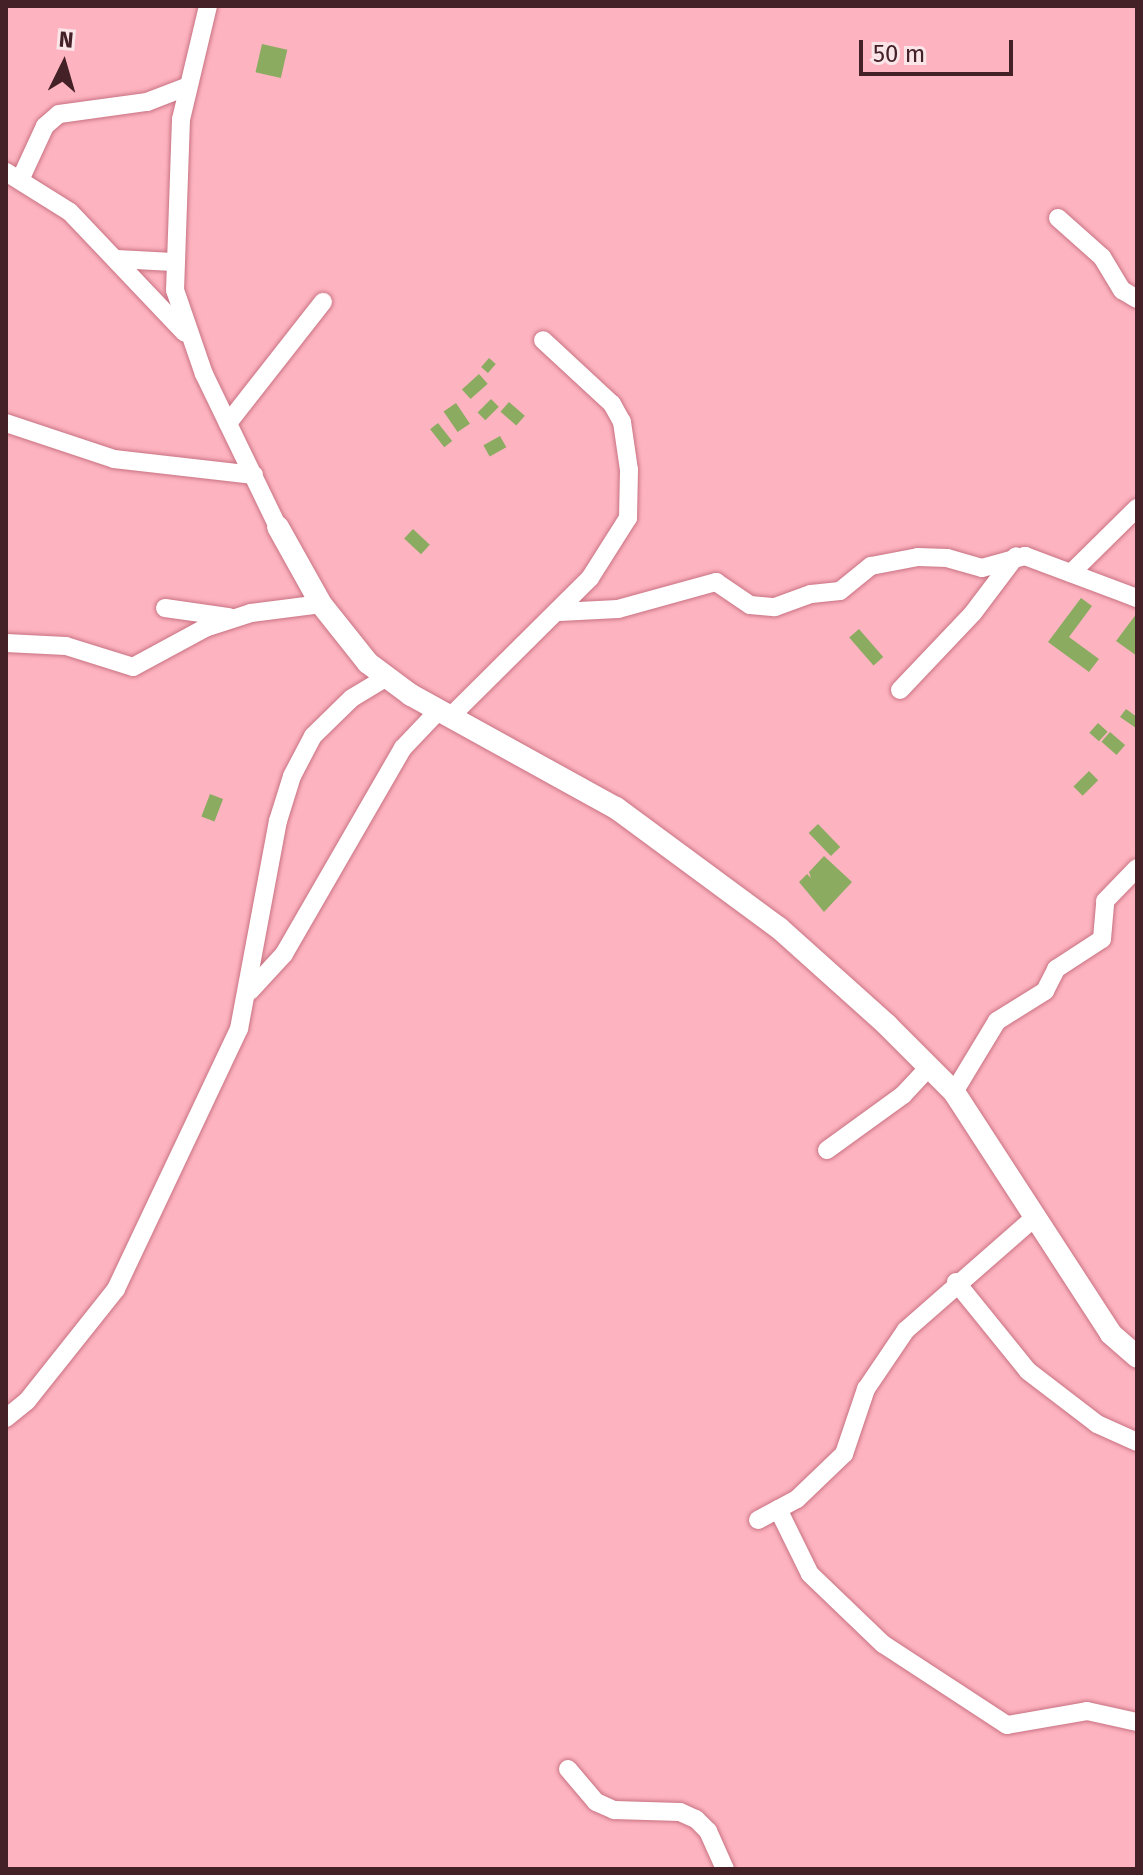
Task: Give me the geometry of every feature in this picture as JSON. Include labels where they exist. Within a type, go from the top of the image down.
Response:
[{"type":"street","points":[[208,6],[186,87],[173,262],[175,290],[190,338],[228,423],[278,527],[321,604],[368,663],[387,677],[445,713],[616,808],[779,928],[954,1092],[1111,1334],[1137,1357]]},
{"type":"street","points":[[186,87],[147,102],[59,114],[45,126],[14,175],[70,212],[190,338]]},
{"type":"street","points":[[1058,218],[1102,257],[1122,290],[1137,299]]},
{"type":"street","points":[[117,259],[173,262]]},
{"type":"street","points":[[228,423],[323,302]]},
{"type":"street","points":[[247,994],[284,954],[396,758],[559,612],[620,538],[628,518],[629,470],[622,422],[612,404],[543,340]]},
{"type":"street","points":[[6,423],[114,459],[254,475]]},
{"type":"street","points":[[1071,573],[1137,508]]},
{"type":"street","points":[[559,612],[618,609],[716,582],[750,605],[775,607],[811,594],[840,591],[858,572],[895,559],[947,558],[982,568],[1016,556],[1137,598]]},
{"type":"street","points":[[900,690],[973,613],[1016,556]]},
{"type":"street","points":[[6,643],[66,646],[133,667],[236,618],[321,604]]},
{"type":"street","points":[[165,608],[236,618]]},
{"type":"street","points":[[6,1418],[27,1401],[116,1289],[156,1196],[212,1089],[239,1029],[278,821],[292,776],[313,736],[352,698],[387,677]]},
{"type":"street","points":[[954,1092],[997,1021],[1045,991],[1056,969],[1104,936],[1107,896],[1137,868]]},
{"type":"street","points":[[827,1150],[903,1095],[929,1067]]},
{"type":"street","points":[[758,1520],[797,1499],[844,1454],[866,1389],[906,1330],[956,1282],[1036,1216]]},
{"type":"street","points":[[956,1282],[1028,1371],[1097,1424],[1137,1442]]},
{"type":"street","points":[[778,1509],[810,1574],[883,1644],[1007,1725],[1087,1711],[1137,1722]]},
{"type":"street","points":[[568,1769],[596,1802],[614,1810],[680,1812],[696,1819],[708,1831],[725,1869]]},
{"type":"building","points":[[262,44],[287,50],[281,78],[255,72]]},
{"type":"building","points":[[489,358],[496,364],[488,373],[481,367]]},
{"type":"building","points":[[479,374],[488,384],[471,399],[462,389]]},
{"type":"building","points":[[491,399],[499,407],[485,420],[478,412]]},
{"type":"building","points":[[509,402],[525,416],[516,426],[500,412]]},
{"type":"building","points":[[456,403],[470,424],[458,432],[444,411]]},
{"type":"building","points":[[438,423],[452,441],[444,447],[430,429]]},
{"type":"building","points":[[500,436],[506,447],[490,457],[483,445]]},
{"type":"building","points":[[413,529],[430,545],[421,554],[404,539]]},
{"type":"building","points":[[1081,598],[1092,606],[1069,637],[1099,659],[1089,672],[1048,642]]},
{"type":"building","points":[[1137,613],[1137,656],[1116,641]]},
{"type":"building","points":[[859,629],[883,657],[873,665],[849,638]]},
{"type":"building","points":[[1126,709],[1137,717],[1136,728],[1120,717]]},
{"type":"building","points":[[1098,723],[1108,732],[1099,741],[1089,733]]},
{"type":"building","points":[[1110,732],[1125,745],[1117,755],[1101,742]]},
{"type":"building","points":[[1089,771],[1098,780],[1083,796],[1073,787]]},
{"type":"building","points":[[210,794],[223,799],[214,821],[201,816]]},
{"type":"building","points":[[818,824],[840,847],[831,856],[809,833]]},
{"type":"building","points":[[824,856],[852,882],[824,912],[799,882],[807,874],[811,878],[809,872]]}]
